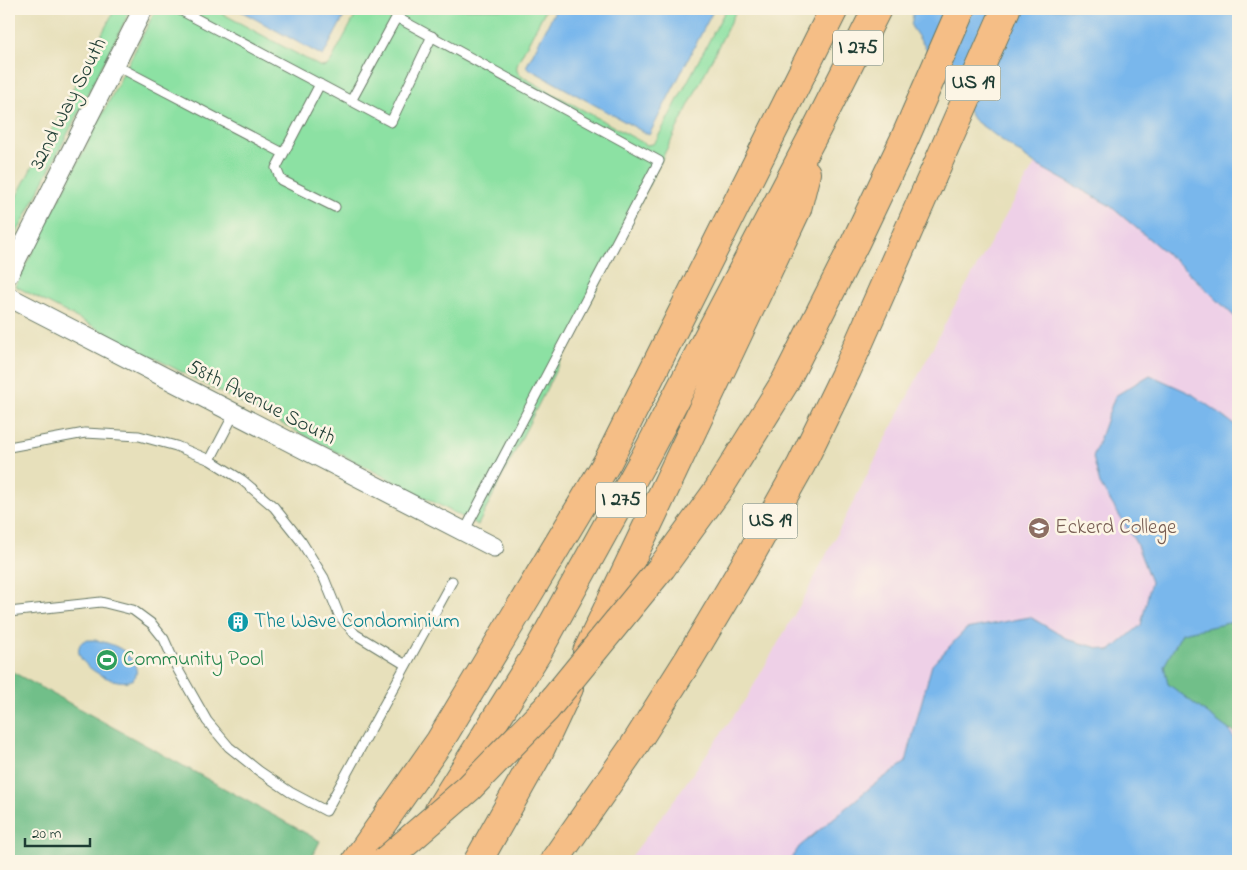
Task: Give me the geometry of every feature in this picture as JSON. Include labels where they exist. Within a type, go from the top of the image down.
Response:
[{"type":"highway","points":[[356,861],[440,741],[608,461],[834,9]]},
{"type":"highway","name":"I 275","points":[[405,861],[431,823],[537,652],[645,457],[838,88],[877,9]]},
{"type":"highway","points":[[386,861],[469,788],[546,709],[662,567],[718,490],[785,382],[904,140],[961,9]]},
{"type":"highway","name":"US 19","points":[[554,861],[634,746],[679,675],[749,558],[801,465],[847,370],[1006,9]]},
{"type":"highway","points":[[478,861],[542,745],[797,209],[817,128]]},
{"type":"street","name":"32nd Way South","points":[[9,274],[143,9]]},
{"type":"street","name":"58th Avenue South","points":[[9,297],[494,548]]},
{"type":"lane","points":[[178,9],[391,122],[432,36]]},
{"type":"lane","points":[[351,101],[399,13],[432,36],[659,161],[464,532]]},
{"type":"lane","points":[[115,64],[284,153]]},
{"type":"lane","points":[[320,84],[276,168],[281,180],[335,207]]},
{"type":"lane","points":[[210,460],[234,414]]},
{"type":"lane","points":[[9,447],[85,433],[139,436],[176,446],[210,460],[242,480],[274,507],[301,541],[324,578],[339,616],[355,634],[406,665]]},
{"type":"lane","points":[[9,612],[101,602],[133,610],[152,624],[164,640],[177,668],[207,721],[229,747],[259,771],[290,792],[326,811],[452,581]]},
{"type":"shaded area","name":"Eckerd College","points":[[1035,164],[1109,205],[1185,269],[1238,320],[1238,861],[628,861],[747,697],[805,596],[951,312]]},
{"type":"green space","points":[[115,9],[131,9],[9,249],[9,211]]},
{"type":"green space","points":[[156,9],[214,9],[321,67],[327,66],[331,61],[359,9],[546,9],[518,62],[518,73],[647,145],[653,144],[657,139],[726,9],[737,9],[478,525],[15,286]]},
{"type":"green space","points":[[1238,621],[1238,733],[1229,730],[1168,684],[1164,666],[1182,633]]},
{"type":"green space","points":[[9,670],[320,841],[310,861],[9,861]]},
{"type":"water","points":[[237,9],[348,9],[323,56]]},
{"type":"water","points":[[556,9],[714,9],[649,135],[526,67]]},
{"type":"water","points":[[914,9],[1238,9],[1238,320],[1185,269],[1109,205],[1035,164],[974,120],[911,26]]},
{"type":"water","points":[[1150,375],[1192,394],[1238,427],[1238,621],[1182,633],[1164,666],[1168,684],[1229,730],[1238,745],[1237,861],[790,861],[799,847],[872,786],[906,762],[932,665],[966,629],[1030,617],[1069,640],[1110,651],[1141,625],[1151,582],[1136,543],[1100,484],[1093,457],[1115,396]]},
{"type":"water","name":"Community Pool","points":[[95,640],[110,644],[124,651],[130,657],[136,669],[134,678],[129,681],[113,680],[102,676],[90,668],[81,658],[79,646],[83,641]]},
{"type":"place","name":"Eckerd College","points":[[1039,528]]},
{"type":"place","name":"The Wave Condominium","points":[[238,622]]},
{"type":"place","name":"Community Pool","points":[[107,660]]}]
